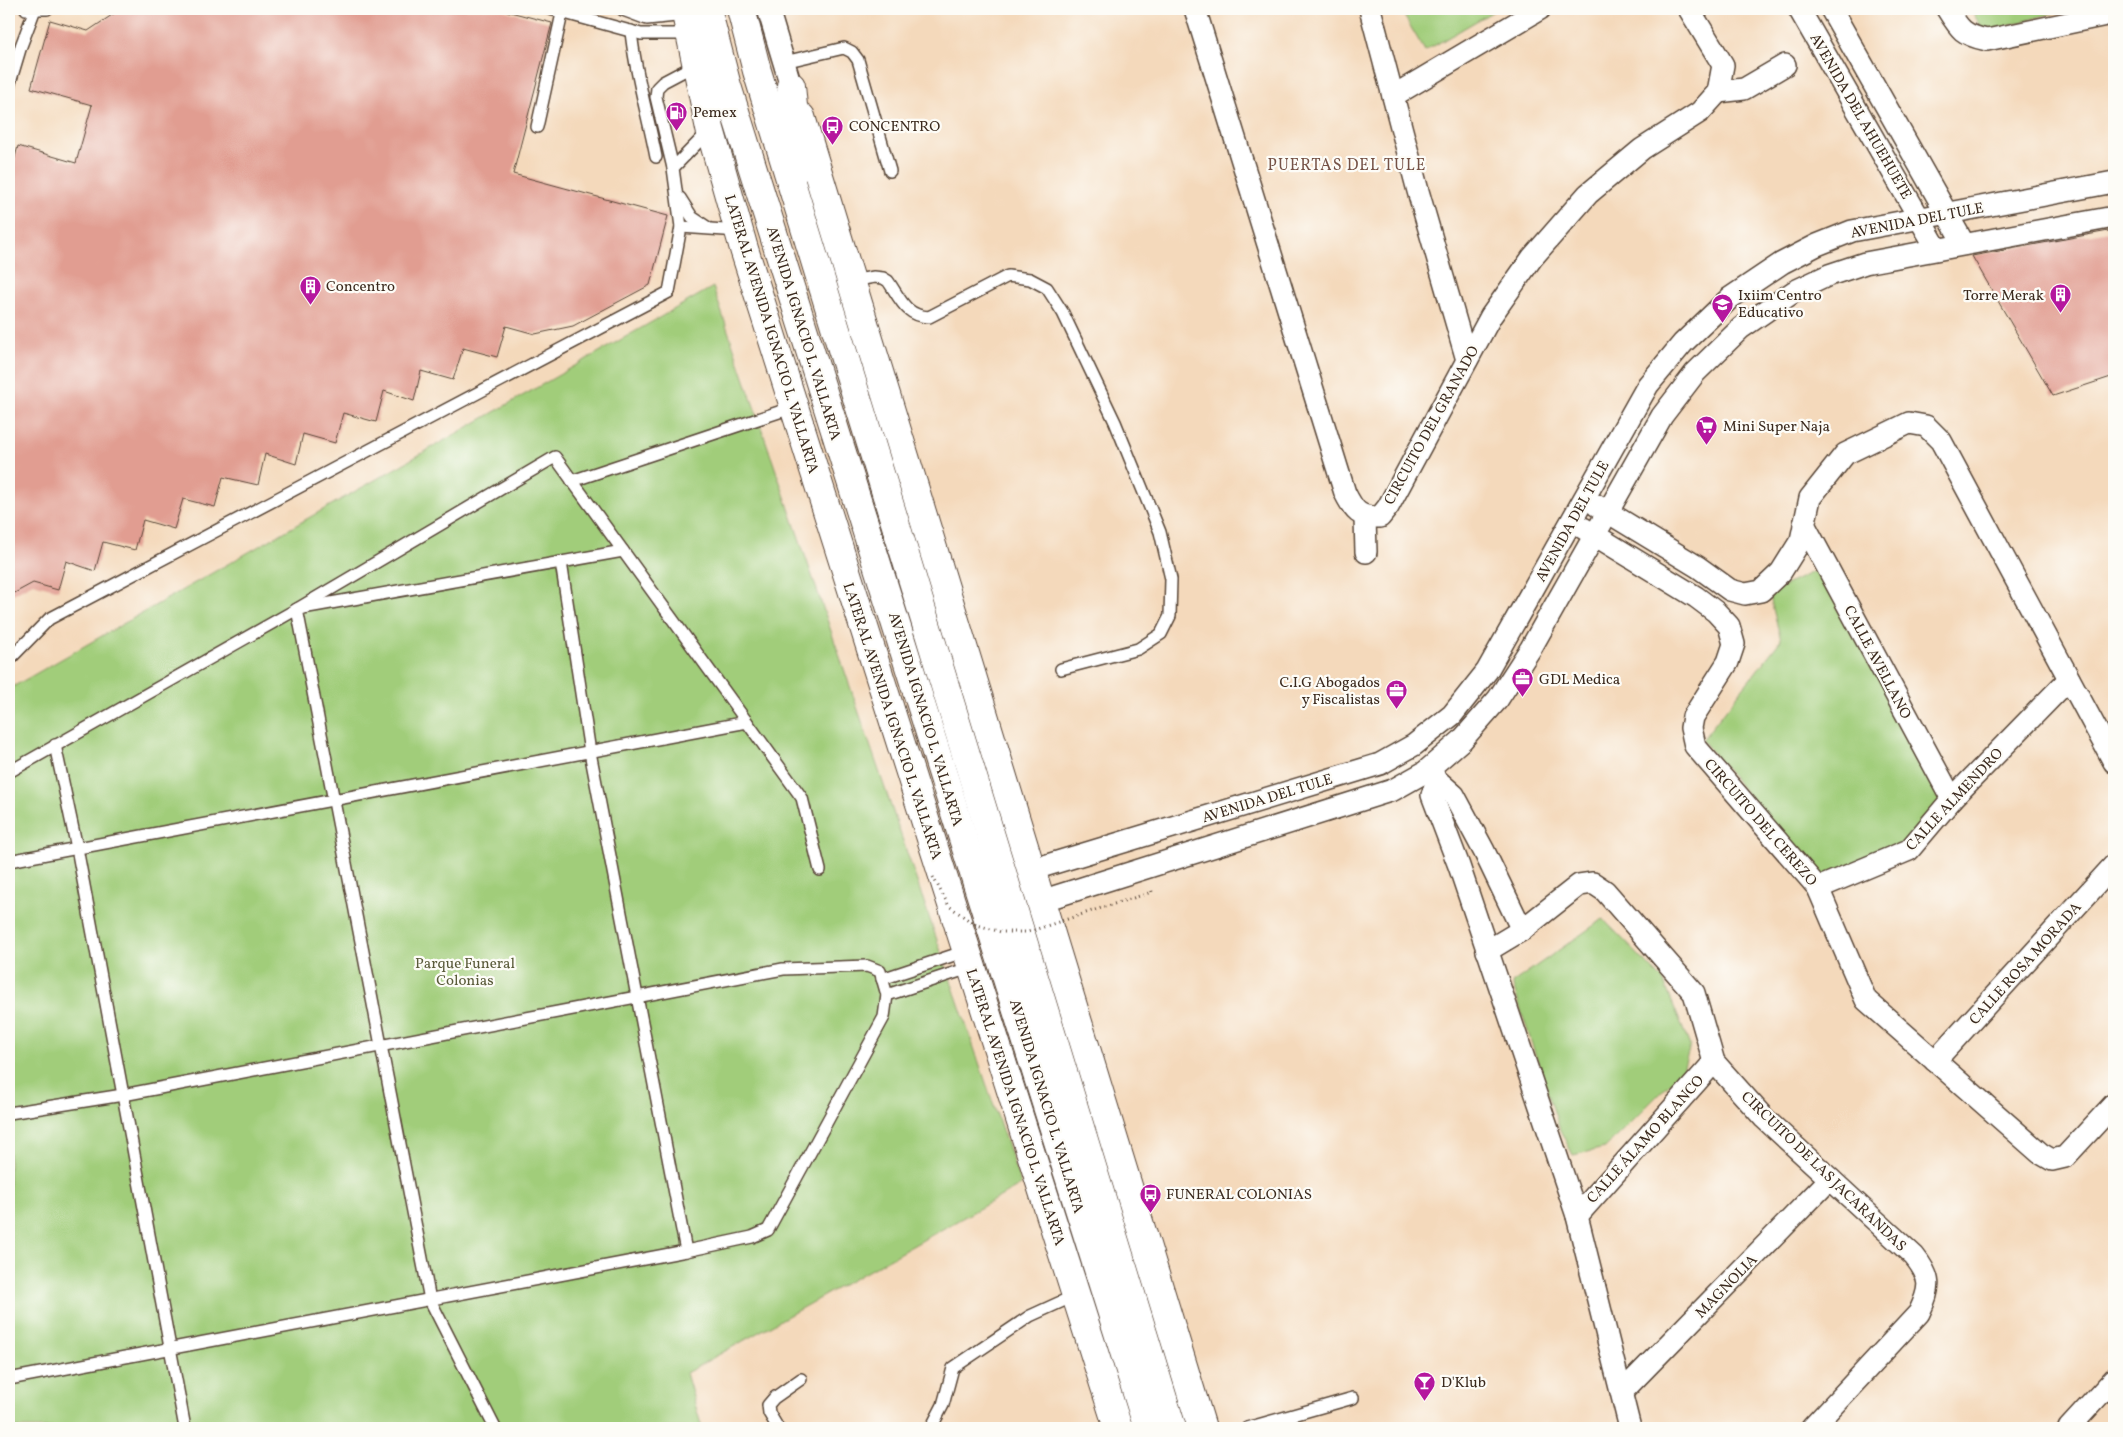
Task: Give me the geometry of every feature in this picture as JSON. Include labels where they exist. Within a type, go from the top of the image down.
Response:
[{"type":"main road","name":"AVENIDA IGNACIO L. VALLARTA","points":[[741,9],[757,71],[1166,1427]]},
{"type":"main road","name":"LATERAL AVENIDA IGNACIO L. VALLARTA","points":[[692,17],[697,64],[710,130],[739,231],[1118,1428]]},
{"type":"main road","name":"AVENIDA IGNACIO L. VALLARTA","points":[[692,17],[727,86],[1166,1427]]},
{"type":"main road","points":[[788,74],[806,231]]},
{"type":"main road","points":[[788,74],[1202,1428]]},
{"type":"street","points":[[768,9],[788,74]]},
{"type":"street","points":[[1195,9],[1345,493],[1352,508],[1365,518],[1366,552]]},
{"type":"street","points":[[1370,9],[1467,360]]},
{"type":"street","points":[[1393,96],[1540,9]]},
{"type":"street","points":[[1689,9],[1723,66],[1718,92],[1744,89],[1785,65]]},
{"type":"street","name":"AVENIDA DEL AHUEHUETE","points":[[1799,9],[1937,249]]},
{"type":"street","name":"AVENIDA DEL AHUEHUETE","points":[[1831,9],[1964,244]]},
{"type":"street","points":[[1947,9],[1956,24],[1968,36],[1987,40],[2111,14],[2114,10]]},
{"type":"street","name":"CIRCUITO DEL GRANADO","points":[[1365,518],[1380,517],[1388,506],[1491,316],[1532,258],[1588,194],[1642,149],[1700,112],[1718,92]]},
{"type":"street","name":"AVENIDA DEL TULE","points":[[1031,870],[1380,764],[1414,745],[1452,715],[1487,671],[1648,385],[1683,343],[1730,298],[1782,263],[1817,245],[1852,231],[2114,182]]},
{"type":"street","name":"AVENIDA DEL TULE","points":[[1041,901],[1394,790],[1432,775],[1498,699],[1531,648],[1662,416],[1695,372],[1741,328],[1795,291],[1829,274],[1865,263],[2114,217]]},
{"type":"street","points":[[1585,498],[1698,567],[1730,590],[1745,594],[1760,591],[1781,572],[1801,540],[1810,498],[1845,454],[1908,423],[1926,426],[1941,441],[2114,762]]},
{"type":"street","name":"CIRCUITO DEL CEREZO","points":[[1572,521],[1684,589],[1716,612],[1729,626],[1734,644],[1728,662],[1693,717],[1692,728],[1695,746],[1818,888],[1866,1000],[2040,1153],[2052,1160],[2065,1158],[2114,1104]]},
{"type":"street","name":"CALLE AVELLANO","points":[[1804,524],[1952,799]]},
{"type":"street","points":[[1716,612],[1730,590]]},
{"type":"street","name":"CALLE ALMENDRO","points":[[1818,888],[1909,850],[1952,799],[2069,679]]},
{"type":"street","points":[[1414,745],[1432,775],[1454,795],[1522,930]]},
{"type":"street","points":[[1432,775],[1432,795],[1473,908],[1577,1216],[1630,1428]]},
{"type":"street","points":[[1452,849],[1477,838]]},
{"type":"street","name":"CALLE ROSA MORADA","points":[[1935,1061],[2114,865]]},
{"type":"street","name":"CIRCUITO DE LAS JACARANDAS","points":[[1487,951],[1522,930],[1579,885],[1593,883],[1604,891],[1694,993],[1714,1062],[1764,1118],[1914,1256],[1924,1269],[1929,1290],[1919,1313],[1812,1428]]},
{"type":"street","points":[[1473,908],[1504,892]]},
{"type":"street","name":"CALLE ÁLAMO BLANCO","points":[[1577,1216],[1714,1062]]},
{"type":"street","name":"MAGNOLIA","points":[[1622,1392],[1830,1179]]},
{"type":"street","points":[[2069,1428],[2114,1379]]},
{"type":"lane","points":[[9,86],[21,46],[36,9]]},
{"type":"lane","points":[[550,9],[563,11],[641,34],[692,17]]},
{"type":"lane","points":[[622,9],[647,19],[692,17]]},
{"type":"lane","points":[[537,127],[563,11]]},
{"type":"lane","points":[[631,32],[634,61],[656,157]]},
{"type":"lane","points":[[788,74],[844,48],[852,52],[858,60],[890,171]]},
{"type":"lane","points":[[9,660],[49,619],[669,292],[681,227],[673,168],[656,97],[657,88],[663,82],[697,64]]},
{"type":"lane","points":[[673,168],[710,130]]},
{"type":"lane","points":[[677,192],[692,217],[701,225],[711,229]]},
{"type":"lane","points":[[681,227],[739,231]]},
{"type":"lane","points":[[852,281],[883,278],[888,281],[912,313],[918,317],[929,317],[1008,276],[1030,279],[1047,288],[1062,313],[1114,422],[1160,532],[1171,579],[1170,616],[1161,634],[1138,649],[1061,669]]},
{"type":"lane","points":[[572,481],[794,407]]},
{"type":"lane","points":[[9,772],[55,744],[298,608],[555,457],[802,798],[820,870]]},
{"type":"lane","points":[[298,608],[623,551]]},
{"type":"lane","points":[[561,562],[590,752],[686,1251]]},
{"type":"lane","points":[[298,608],[430,1299],[496,1428]]},
{"type":"lane","points":[[9,861],[747,722]]},
{"type":"lane","points":[[55,744],[77,848],[185,1428]]},
{"type":"lane","points":[[882,979],[969,959]]},
{"type":"lane","points":[[887,995],[969,959]]},
{"type":"lane","points":[[9,1113],[123,1096],[783,969],[867,966],[880,970],[887,995],[884,1017],[768,1230],[752,1237],[9,1379]]},
{"type":"lane","points":[[931,1428],[943,1405],[953,1368],[1030,1316],[1076,1296]]},
{"type":"lane","points":[[778,1428],[769,1413],[768,1405],[774,1398],[801,1379]]},
{"type":"lane","points":[[1247,1428],[1353,1398]]},
{"type":"path","points":[[933,877],[949,906],[974,924],[1001,932],[1028,932],[1095,910]]},
{"type":"green space","points":[[1400,9],[1497,9],[1425,51]]},
{"type":"green space","points":[[1970,9],[2068,9],[1985,32]]},
{"type":"green space","name":"Parque Funeral Colonias","points":[[713,287],[1021,1185],[686,1373],[702,1428],[9,1428],[9,689]]},
{"type":"green space","points":[[1823,567],[1945,796],[1907,841],[1820,881],[1702,740],[1781,640],[1769,593]]},
{"type":"green space","points":[[1603,919],[1663,980],[1690,1046],[1683,1070],[1605,1148],[1573,1155],[1560,1130],[1512,983]]},
{"type":"building","name":"Concentro","points":[[121,9],[499,9],[552,23],[513,174],[668,216],[650,285],[573,326],[535,334],[506,326],[497,357],[463,348],[453,380],[421,371],[414,401],[384,391],[376,422],[343,413],[335,443],[303,434],[296,464],[265,454],[258,485],[223,477],[215,507],[183,499],[174,529],[143,520],[135,550],[103,542],[95,571],[66,561],[58,590],[33,583],[9,596],[9,180],[18,146],[76,163],[92,105],[31,88],[50,20],[88,31]]},
{"type":"building","name":"Torre Merak","points":[[2114,230],[2114,376],[2053,396],[1972,256]]},
{"type":"place","name":"Pemex","points":[[677,131]]},
{"type":"place","name":"CONCENTRO","points":[[833,145]]},
{"type":"place","name":"Concentro","points":[[310,305]]},
{"type":"place","name":"Torre Merak","points":[[2060,314]]},
{"type":"place","name":"Ixiim Centro Educativo","points":[[1722,323]]},
{"type":"place","name":"Mini Super Naja","points":[[1707,445]]},
{"type":"place","name":"GDL Medica","points":[[1523,698]]},
{"type":"place","name":"C.I.G Abogados y Fiscalistas","points":[[1396,710]]},
{"type":"place","name":"FUNERAL COLONIAS","points":[[1150,1213]]},
{"type":"place","name":"D'Klub","points":[[1425,1401]]},
{"type":"district","name":"PUERTAS DEL TULE","points":[[1347,164]]}]
